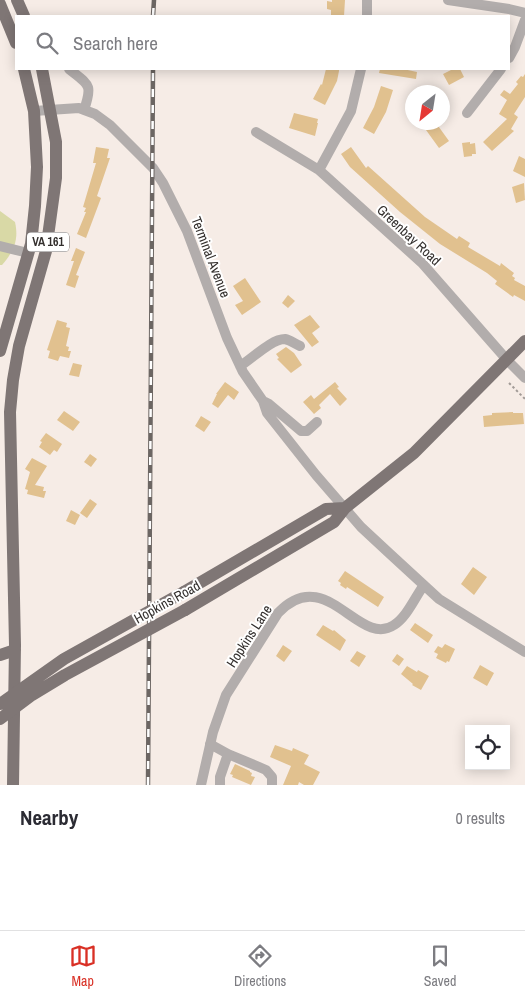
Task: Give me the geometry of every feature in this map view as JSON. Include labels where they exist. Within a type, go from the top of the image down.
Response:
[{"type":"main road","points":[[17,0],[24,15]]},
{"type":"main road","points":[[0,4],[15,41]]},
{"type":"main road","name":"VA 161","points":[[0,350],[28,253],[35,206],[37,167],[34,110],[24,70]]},
{"type":"main road","name":"VA 161","points":[[13,785],[15,650],[5,411],[19,346],[46,251],[53,208],[56,178],[56,142],[42,70]]},
{"type":"main road","name":"Hopkins Road","points":[[0,719],[32,695],[65,675],[185,610],[334,522],[345,508],[414,453],[525,342]]},
{"type":"main road","name":"Hopkins Road","points":[[0,704],[64,659],[326,509],[345,508]]},
{"type":"main road","points":[[0,649],[15,650]]},
{"type":"main road","points":[[0,656],[15,650]]},
{"type":"street","points":[[366,15],[367,0]]},
{"type":"street","points":[[448,0],[525,12]]},
{"type":"street","points":[[510,56],[525,20]]},
{"type":"street","points":[[70,70],[87,84],[90,90],[84,110]]},
{"type":"street","points":[[319,170],[351,111],[361,70]]},
{"type":"street","points":[[467,114],[501,70]]},
{"type":"street","name":"Terminal Avenue","points":[[34,110],[79,108],[95,114],[110,125],[153,168],[188,231],[227,338],[240,366],[263,401],[267,413],[345,508]]},
{"type":"street","name":"Greenbay Road","points":[[256,132],[319,170],[422,263],[506,360],[525,378]]},
{"type":"street","points":[[0,246],[28,253]]},
{"type":"street","points":[[240,366],[274,343],[284,339],[300,346]]},
{"type":"street","points":[[263,401],[302,431],[307,431],[317,422]]},
{"type":"street","points":[[345,508],[362,527],[439,599],[525,652]]},
{"type":"street","name":"Hopkins Lane","points":[[201,785],[213,732],[226,696],[278,613],[285,606],[308,596],[318,597],[330,602],[368,626],[379,630],[388,628],[401,619],[424,585]]},
{"type":"street","points":[[210,744],[266,770],[272,777],[272,785]]},
{"type":"street","points":[[220,785],[220,777],[228,754]]},
{"type":"path","points":[[509,383],[525,400]]},
{"type":"green space","points":[[0,211],[15,222],[16,228],[16,240],[10,255],[2,265],[0,265]]},
{"type":"building","points":[[332,0],[345,0],[344,15],[331,15],[331,10],[327,9],[327,1],[332,2]]},
{"type":"building","points":[[326,70],[339,70],[337,81],[325,105],[313,99],[322,85]]},
{"type":"building","points":[[380,70],[417,72],[416,79],[379,73]]},
{"type":"building","points":[[451,70],[460,70],[464,77],[449,85],[443,74]]},
{"type":"building","points":[[525,74],[525,97],[514,114],[518,117],[511,129],[514,131],[492,151],[483,142],[507,119],[499,114],[507,100],[500,95],[504,90],[510,94],[518,84],[516,82]]},
{"type":"building","points":[[381,86],[393,90],[386,112],[374,134],[363,128],[374,107]]},
{"type":"building","points":[[294,113],[318,119],[315,136],[289,128]]},
{"type":"building","points":[[426,130],[441,130],[449,141],[439,148]]},
{"type":"building","points":[[470,142],[470,144],[475,143],[476,154],[464,157],[462,143]]},
{"type":"building","points":[[96,147],[109,149],[107,158],[110,158],[97,196],[101,198],[86,238],[77,234],[86,212],[84,212],[86,208],[83,207],[96,163],[93,163]]},
{"type":"building","points":[[351,147],[366,168],[368,166],[425,217],[457,239],[459,236],[470,243],[468,247],[500,266],[501,263],[514,273],[512,276],[515,278],[514,280],[525,286],[525,301],[514,295],[513,297],[495,284],[497,281],[487,273],[440,244],[400,212],[350,167],[341,154]]},
{"type":"building","points":[[519,156],[525,159],[525,177],[513,171]]},
{"type":"building","points":[[524,183],[525,200],[516,203],[512,187]]},
{"type":"building","points":[[76,248],[85,252],[76,275],[79,276],[75,288],[66,285]]},
{"type":"building","points":[[245,278],[261,302],[242,315],[235,305],[243,301],[233,286]]},
{"type":"building","points":[[288,295],[295,301],[288,308],[282,303]]},
{"type":"building","points":[[310,315],[320,327],[312,333],[319,342],[312,347],[294,325]]},
{"type":"building","points":[[57,320],[67,323],[66,327],[70,328],[66,346],[69,347],[68,351],[71,351],[69,358],[60,356],[58,361],[48,358],[50,351],[47,350]]},
{"type":"building","points":[[286,347],[294,353],[302,365],[291,373],[277,359],[279,358],[276,354]]},
{"type":"building","points":[[73,363],[82,365],[79,377],[69,375]]},
{"type":"building","points":[[225,382],[239,392],[234,400],[228,395],[218,408],[212,404],[216,394]]},
{"type":"building","points":[[335,382],[339,387],[337,388],[347,399],[340,406],[330,394],[319,405],[321,408],[314,414],[303,402],[311,395],[314,399]]},
{"type":"building","points":[[64,411],[80,422],[73,431],[57,420]]},
{"type":"building","points":[[492,413],[523,413],[524,424],[484,427],[483,416],[492,415]]},
{"type":"building","points":[[201,416],[211,422],[204,432],[195,426]]},
{"type":"building","points":[[46,433],[62,444],[57,452],[54,450],[50,455],[39,447],[42,442],[40,441]]},
{"type":"building","points":[[90,454],[97,459],[91,467],[84,462]]},
{"type":"building","points":[[32,458],[47,466],[35,485],[44,487],[43,491],[46,491],[44,498],[27,494],[28,490],[25,489],[30,472],[25,469]]},
{"type":"building","points":[[90,499],[97,504],[87,518],[80,513]]},
{"type":"building","points":[[71,510],[80,515],[75,525],[66,521]]},
{"type":"building","points":[[473,567],[487,577],[474,595],[461,584]]},
{"type":"building","points":[[345,571],[384,597],[378,607],[347,587],[346,589],[340,585],[341,583],[338,581]]},
{"type":"building","points":[[415,623],[433,635],[428,643],[410,630]]},
{"type":"building","points":[[323,625],[334,630],[346,640],[340,651],[316,635]]},
{"type":"building","points":[[445,644],[455,649],[449,662],[447,661],[446,663],[436,658],[438,654],[434,652],[438,646],[442,648]]},
{"type":"building","points":[[283,645],[292,651],[284,662],[276,656]]},
{"type":"building","points":[[357,651],[366,656],[359,667],[350,661]]},
{"type":"building","points":[[397,654],[404,659],[399,666],[392,661]]},
{"type":"building","points":[[480,665],[494,673],[487,686],[473,678]]},
{"type":"building","points":[[407,666],[429,676],[421,690],[412,685],[401,674]]},
{"type":"building","points":[[275,745],[292,751],[293,748],[309,755],[304,764],[320,772],[313,785],[304,785],[299,782],[298,785],[283,785],[291,766],[270,757]]},
{"type":"building","points":[[235,764],[252,773],[251,776],[255,777],[251,785],[232,777],[233,775],[230,774]]},
{"type":"railway","points":[[153,15],[154,0]]},
{"type":"railway","points":[[148,785],[153,70]]}]
